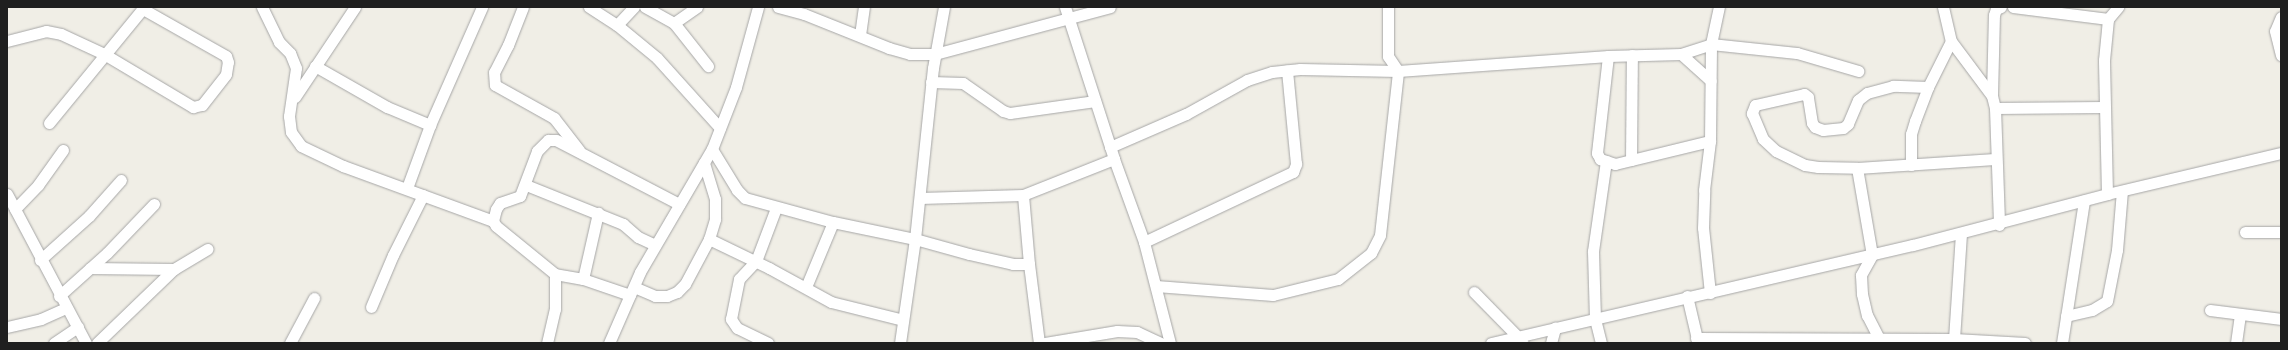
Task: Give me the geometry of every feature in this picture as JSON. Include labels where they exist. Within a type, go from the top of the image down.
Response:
[{"type":"street","points":[[262,7],[279,42],[290,53],[296,68],[289,116],[291,132],[301,146],[343,166],[407,188],[493,221],[555,274],[655,296],[667,296],[677,292],[685,284],[709,239],[716,208],[704,163]]},
{"type":"street","points":[[292,100],[355,7]]},
{"type":"street","points":[[407,188],[430,125],[482,7]]},
{"type":"street","points":[[523,7],[508,45],[494,72],[495,85],[554,118],[580,152]]},
{"type":"street","points":[[589,7],[617,25],[656,58],[720,128]]},
{"type":"street","points":[[617,25],[634,7]]},
{"type":"street","points":[[645,7],[674,23],[708,66]]},
{"type":"street","points":[[674,23],[697,7]]},
{"type":"street","points":[[609,343],[632,291],[655,245],[712,149],[736,87],[758,7]]},
{"type":"street","points":[[778,7],[910,54],[935,54],[1110,7]]},
{"type":"street","points":[[860,35],[864,7]]},
{"type":"street","points":[[900,343],[920,198],[931,82],[944,7]]},
{"type":"street","points":[[1065,7],[1114,160],[1144,242],[1170,343]]},
{"type":"street","points":[[1156,286],[1273,295],[1338,279],[1353,269],[1371,253],[1380,235],[1398,71],[1388,56],[1388,7]]},
{"type":"street","points":[[1943,7],[1951,40],[1992,96]]},
{"type":"street","points":[[1999,224],[1995,159],[1995,108],[1992,96],[1994,15],[1996,9],[2001,7]]},
{"type":"street","points":[[2012,7],[2108,19]]},
{"type":"street","points":[[2107,194],[2103,107],[2108,19],[2118,7]]},
{"type":"street","points":[[7,41],[46,31],[61,34],[104,54],[193,107],[202,105],[226,74],[228,62],[226,56],[144,8],[104,54],[50,123]]},
{"type":"street","points":[[1710,293],[1704,228],[1704,198],[1710,141],[1711,44],[1720,8]]},
{"type":"street","points":[[2281,17],[2275,31],[2281,55]]},
{"type":"street","points":[[1911,165],[1911,134],[1928,87],[1951,40]]},
{"type":"street","points":[[1110,147],[1186,114],[1247,80],[1287,70],[1398,71],[1608,56],[1681,54],[1711,44],[1797,54],[1858,71]]},
{"type":"street","points":[[1681,54],[1711,81]]},
{"type":"street","points":[[1631,160],[1632,55]]},
{"type":"street","points":[[1608,56],[1597,153],[1606,162],[1615,164],[1710,141]]},
{"type":"street","points":[[315,66],[387,107],[430,125]]},
{"type":"street","points":[[1144,242],[1293,172],[1296,164],[1287,70]]},
{"type":"street","points":[[931,82],[963,83],[1003,111],[1010,113],[1095,101]]},
{"type":"street","points":[[1928,87],[1893,86],[1867,93],[1858,100],[1848,124],[1843,128],[1823,130],[1815,127],[1812,123],[1808,97],[1804,94],[1756,105],[1752,109],[1755,123],[1763,139],[1776,151],[1805,165],[1857,168],[1995,159]]},
{"type":"street","points":[[1995,108],[2103,107]]},
{"type":"street","points":[[493,221],[500,203],[520,196],[526,185],[537,151],[548,140],[556,140],[678,204]]},
{"type":"street","points":[[712,149],[736,190],[745,198],[776,208],[833,222],[915,239],[1006,262],[1029,264]]},
{"type":"street","points":[[15,209],[42,180],[63,150]]},
{"type":"street","points":[[1491,343],[1521,340],[1555,328],[1595,318],[1686,296],[1710,293],[1961,234],[2107,194],[2281,153]]},
{"type":"street","points":[[920,198],[1023,195],[1114,160]]},
{"type":"street","points":[[1601,343],[1595,318],[1592,279],[1594,239],[1606,162]]},
{"type":"street","points":[[1857,168],[1872,255]]},
{"type":"street","points":[[40,260],[89,216],[121,180]]},
{"type":"street","points":[[526,185],[623,224],[638,237],[655,245]]},
{"type":"street","points":[[2066,316],[2092,310],[2108,301],[2117,250],[2122,191]]},
{"type":"street","points":[[7,194],[59,296],[86,343]]},
{"type":"street","points":[[372,307],[393,255],[423,195]]},
{"type":"street","points":[[1023,195],[1029,264],[1039,343]]},
{"type":"street","points":[[2062,343],[2084,201]]},
{"type":"street","points":[[59,296],[90,268],[154,204]]},
{"type":"street","points":[[768,343],[738,328],[731,319],[739,278],[756,261],[776,208]]},
{"type":"street","points":[[583,279],[598,213]]},
{"type":"street","points":[[806,286],[833,222]]},
{"type":"street","points":[[2245,232],[2281,232]]},
{"type":"street","points":[[1954,339],[1961,234]]},
{"type":"street","points":[[709,239],[806,286],[831,302],[903,320]]},
{"type":"street","points":[[96,343],[174,269],[207,249]]},
{"type":"street","points":[[1872,255],[1865,263],[1861,275],[1862,294],[1867,315],[1879,338]]},
{"type":"street","points":[[90,268],[174,269]]},
{"type":"street","points":[[547,343],[555,309],[555,274]]},
{"type":"street","points":[[1474,292],[1521,340]]},
{"type":"street","points":[[1686,296],[1703,340],[1879,338],[1954,339],[2025,343]]},
{"type":"street","points":[[290,343],[314,298]]},
{"type":"street","points":[[7,327],[41,319],[66,308]]},
{"type":"street","points":[[2210,310],[2281,319]]},
{"type":"street","points":[[2236,343],[2240,314]]},
{"type":"street","points":[[54,343],[78,327]]},
{"type":"street","points":[[1551,343],[1555,328]]},
{"type":"street","points":[[1045,343],[1117,331],[1137,332],[1161,343]]}]
